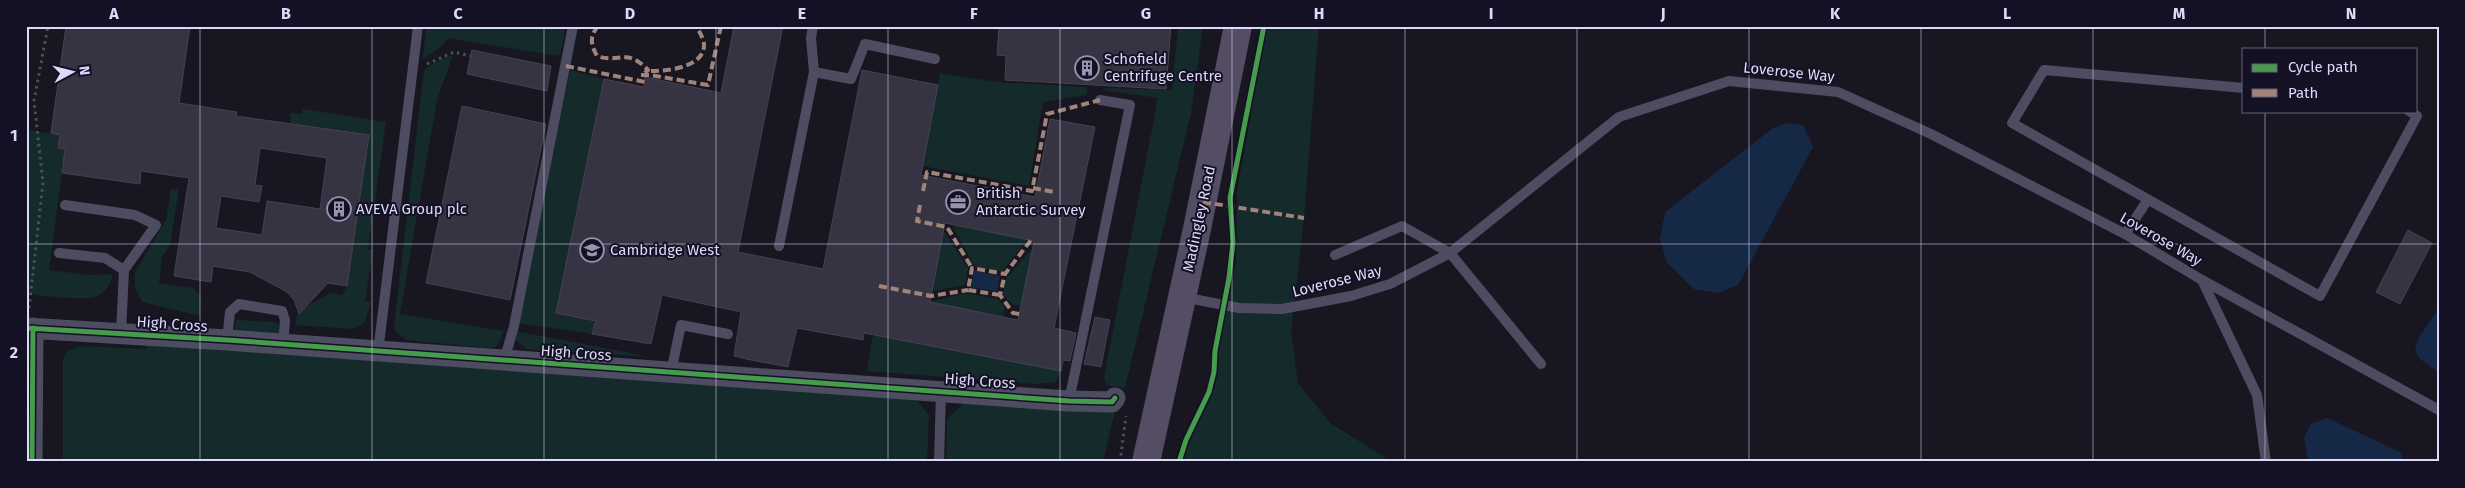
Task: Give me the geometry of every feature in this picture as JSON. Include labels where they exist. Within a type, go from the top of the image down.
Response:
[{"type":"main road","name":"Madingley Road","points":[[1146,462],[1238,26]]},
{"type":"main road","name":"Madingley Road","points":[[1152,462],[1157,411]]},
{"type":"street","name":"High Cross","points":[[30,328],[227,340],[1070,401],[1112,402],[1121,405]]},
{"type":"street","points":[[30,328],[32,462]]},
{"type":"lane","points":[[378,352],[418,26]]},
{"type":"lane","points":[[504,361],[514,326],[574,26]]},
{"type":"lane","points":[[779,246],[814,72],[811,38],[813,26]]},
{"type":"lane","points":[[814,72],[851,79],[864,44],[935,59]]},
{"type":"lane","points":[[2242,88],[2044,70],[2012,123],[2147,201],[2320,296],[2418,116],[2410,112]]},
{"type":"lane","name":"Loverose Way","points":[[1182,296],[1239,308],[1282,309],[1351,296],[1390,284],[1450,253],[1619,117],[1729,81],[1838,92],[1931,134],[2124,234],[2202,280],[2439,410]]},
{"type":"lane","points":[[1070,401],[1130,105],[1100,100]]},
{"type":"lane","points":[[2124,234],[2147,201]]},
{"type":"lane","points":[[65,205],[135,216],[156,225],[124,270],[121,333]]},
{"type":"lane","points":[[1335,255],[1402,226],[1450,253],[1541,364]]},
{"type":"lane","points":[[59,253],[105,258],[124,270]]},
{"type":"lane","points":[[2202,280],[2257,395],[2266,462]]},
{"type":"lane","points":[[227,340],[230,312],[240,304],[282,311],[286,320],[283,344]]},
{"type":"lane","points":[[671,372],[681,325],[728,334]]},
{"type":"lane","points":[[939,462],[941,391]]},
{"type":"path","points":[[29,304],[43,183],[34,101],[48,26]]},
{"type":"path","points":[[413,71],[446,53],[454,52],[471,56]]},
{"type":"path","points":[[1120,462],[1121,405]]},
{"type":"green space","points":[[26,26],[29,26],[26,114]]},
{"type":"green space","points":[[426,26],[566,26],[560,56],[448,38],[441,47],[423,59]]},
{"type":"green space","points":[[1178,26],[1203,26],[1191,113],[1125,388],[1106,385],[1104,377],[1158,98],[1103,90],[1103,88],[1172,90]]},
{"type":"green space","points":[[1267,26],[1319,26],[1304,218],[1291,332],[1298,383],[1330,423],[1392,462],[1179,462],[1186,440],[1209,392],[1218,328],[1236,263],[1237,190]]},
{"type":"green space","points":[[453,55],[437,100],[400,314],[504,331],[497,346],[490,348],[406,340],[397,333],[394,326],[424,70],[437,61]]},
{"type":"green space","points":[[570,70],[604,79],[556,312],[596,321],[592,334],[518,323]]},
{"type":"green space","points":[[940,73],[996,82],[1087,87],[1087,95],[1043,102],[1029,186],[923,166]]},
{"type":"green space","points":[[303,109],[386,122],[368,249],[373,250],[365,301],[371,302],[365,322],[354,329],[295,325],[298,311],[330,293],[342,295],[347,286],[369,136],[291,124],[290,113],[302,114]]},
{"type":"green space","points":[[26,130],[60,135],[58,147],[65,149],[49,270],[88,275],[113,274],[106,290],[95,297],[54,297],[26,294]]},
{"type":"green space","points":[[171,189],[179,189],[170,245],[162,257],[159,283],[194,288],[201,298],[200,316],[142,302],[135,288],[135,272],[166,220]]},
{"type":"green space","points":[[952,225],[1027,239],[1003,271],[975,267]]},
{"type":"green space","points":[[944,231],[968,268],[965,285],[932,291]]},
{"type":"green space","points":[[1032,249],[1021,306],[1011,304],[1003,294],[1006,278]]},
{"type":"green space","points":[[965,293],[998,299],[1005,308],[1003,317],[929,302]]},
{"type":"green space","points":[[236,320],[273,322],[278,324],[280,332],[274,336],[234,332]]},
{"type":"green space","points":[[515,331],[651,357],[526,349],[515,339]]},
{"type":"green space","points":[[873,334],[1061,371],[1056,382],[1037,384],[867,371]]},
{"type":"green space","points":[[145,342],[916,399],[929,415],[927,462],[63,462],[63,360],[66,352],[79,346],[146,349]]},
{"type":"green space","points":[[966,402],[1115,411],[1103,462],[946,462],[947,419]]},
{"type":"water","points":[[1788,123],[1803,125],[1813,147],[1738,285],[1719,293],[1694,289],[1667,263],[1660,239],[1665,212],[1773,128]]},
{"type":"water","points":[[974,271],[1000,276],[997,292],[971,287]]},
{"type":"water","points":[[2439,308],[2439,373],[2420,359],[2415,350],[2419,337]]},
{"type":"water","points":[[2327,418],[2400,452],[2405,462],[2308,462],[2304,437],[2311,424]]},
{"type":"building","points":[[66,26],[190,26],[179,103],[237,112],[236,116],[369,135],[347,286],[328,283],[299,314],[294,300],[287,292],[250,272],[213,266],[211,282],[174,276],[189,178],[141,171],[140,184],[62,173],[65,149],[58,148],[60,135],[51,133]],"holes":[[[260,148],[327,158],[320,209],[267,201],[262,235],[216,228],[221,196],[259,202],[262,186],[255,185]]]},
{"type":"building","name":"British Antarctic Survey","points":[[734,26],[783,26],[738,252],[823,269],[862,70],[938,85],[921,175],[1035,197],[1050,119],[1095,127],[1054,328],[1076,333],[1070,361],[1063,360],[1061,371],[864,333],[863,340],[797,328],[788,367],[734,356],[741,312],[662,295],[651,344],[592,334],[596,321],[556,313],[604,79],[644,87],[645,77],[721,93]],"holes":[[[945,223],[1034,241],[1018,320],[930,302]]]},
{"type":"building","name":"Schofield Centrifuge Centre","points":[[999,26],[1171,26],[1166,89],[1005,80],[1006,56],[997,55]]},
{"type":"building","points":[[472,50],[551,66],[547,91],[467,74]]},
{"type":"building","points":[[462,106],[546,124],[510,300],[426,283]]},
{"type":"building","points":[[2408,230],[2432,243],[2400,304],[2376,292]]},
{"type":"building","points":[[1095,317],[1110,320],[1101,367],[1084,364]]},
{"type":"marked path","points":[[598,26],[592,37],[593,48],[597,56],[634,59],[648,70],[642,75]]},
{"type":"marked path","points":[[651,71],[683,67],[698,59],[704,45],[696,26]]},
{"type":"marked path","points":[[641,75],[708,85],[721,26]]},
{"type":"marked path","points":[[566,66],[645,82]]},
{"type":"marked path","points":[[923,191],[927,172],[1032,191],[1047,114],[1100,100]]},
{"type":"marked path","points":[[1033,188],[1054,192]]},
{"type":"marked path","points":[[1203,202],[1304,218]]},
{"type":"marked path","points":[[920,205],[917,221],[947,227],[972,268]]},
{"type":"marked path","points":[[1019,314],[1013,313],[1000,295],[1005,274],[1031,240]]},
{"type":"marked path","points":[[1000,295],[968,290],[972,268],[1005,274]]},
{"type":"marked path","points":[[879,286],[931,296],[968,290]]},
{"type":"cycle path","points":[[1179,462],[1186,440],[1209,392],[1214,372],[1215,351],[1229,278],[1233,242],[1230,198],[1264,26]]},
{"type":"cycle path","points":[[26,328],[227,340],[1069,401],[1112,402],[1115,398]]},
{"type":"cycle path","points":[[32,462],[33,328]]},
{"type":"place","name":"Schofield Centrifuge Centre","points":[[1087,68]]},
{"type":"place","name":"British Antarctic Survey","points":[[958,202]]},
{"type":"place","name":"AVEVA Group plc","points":[[339,209]]},
{"type":"place","name":"Cambridge West","points":[[592,250]]}]
